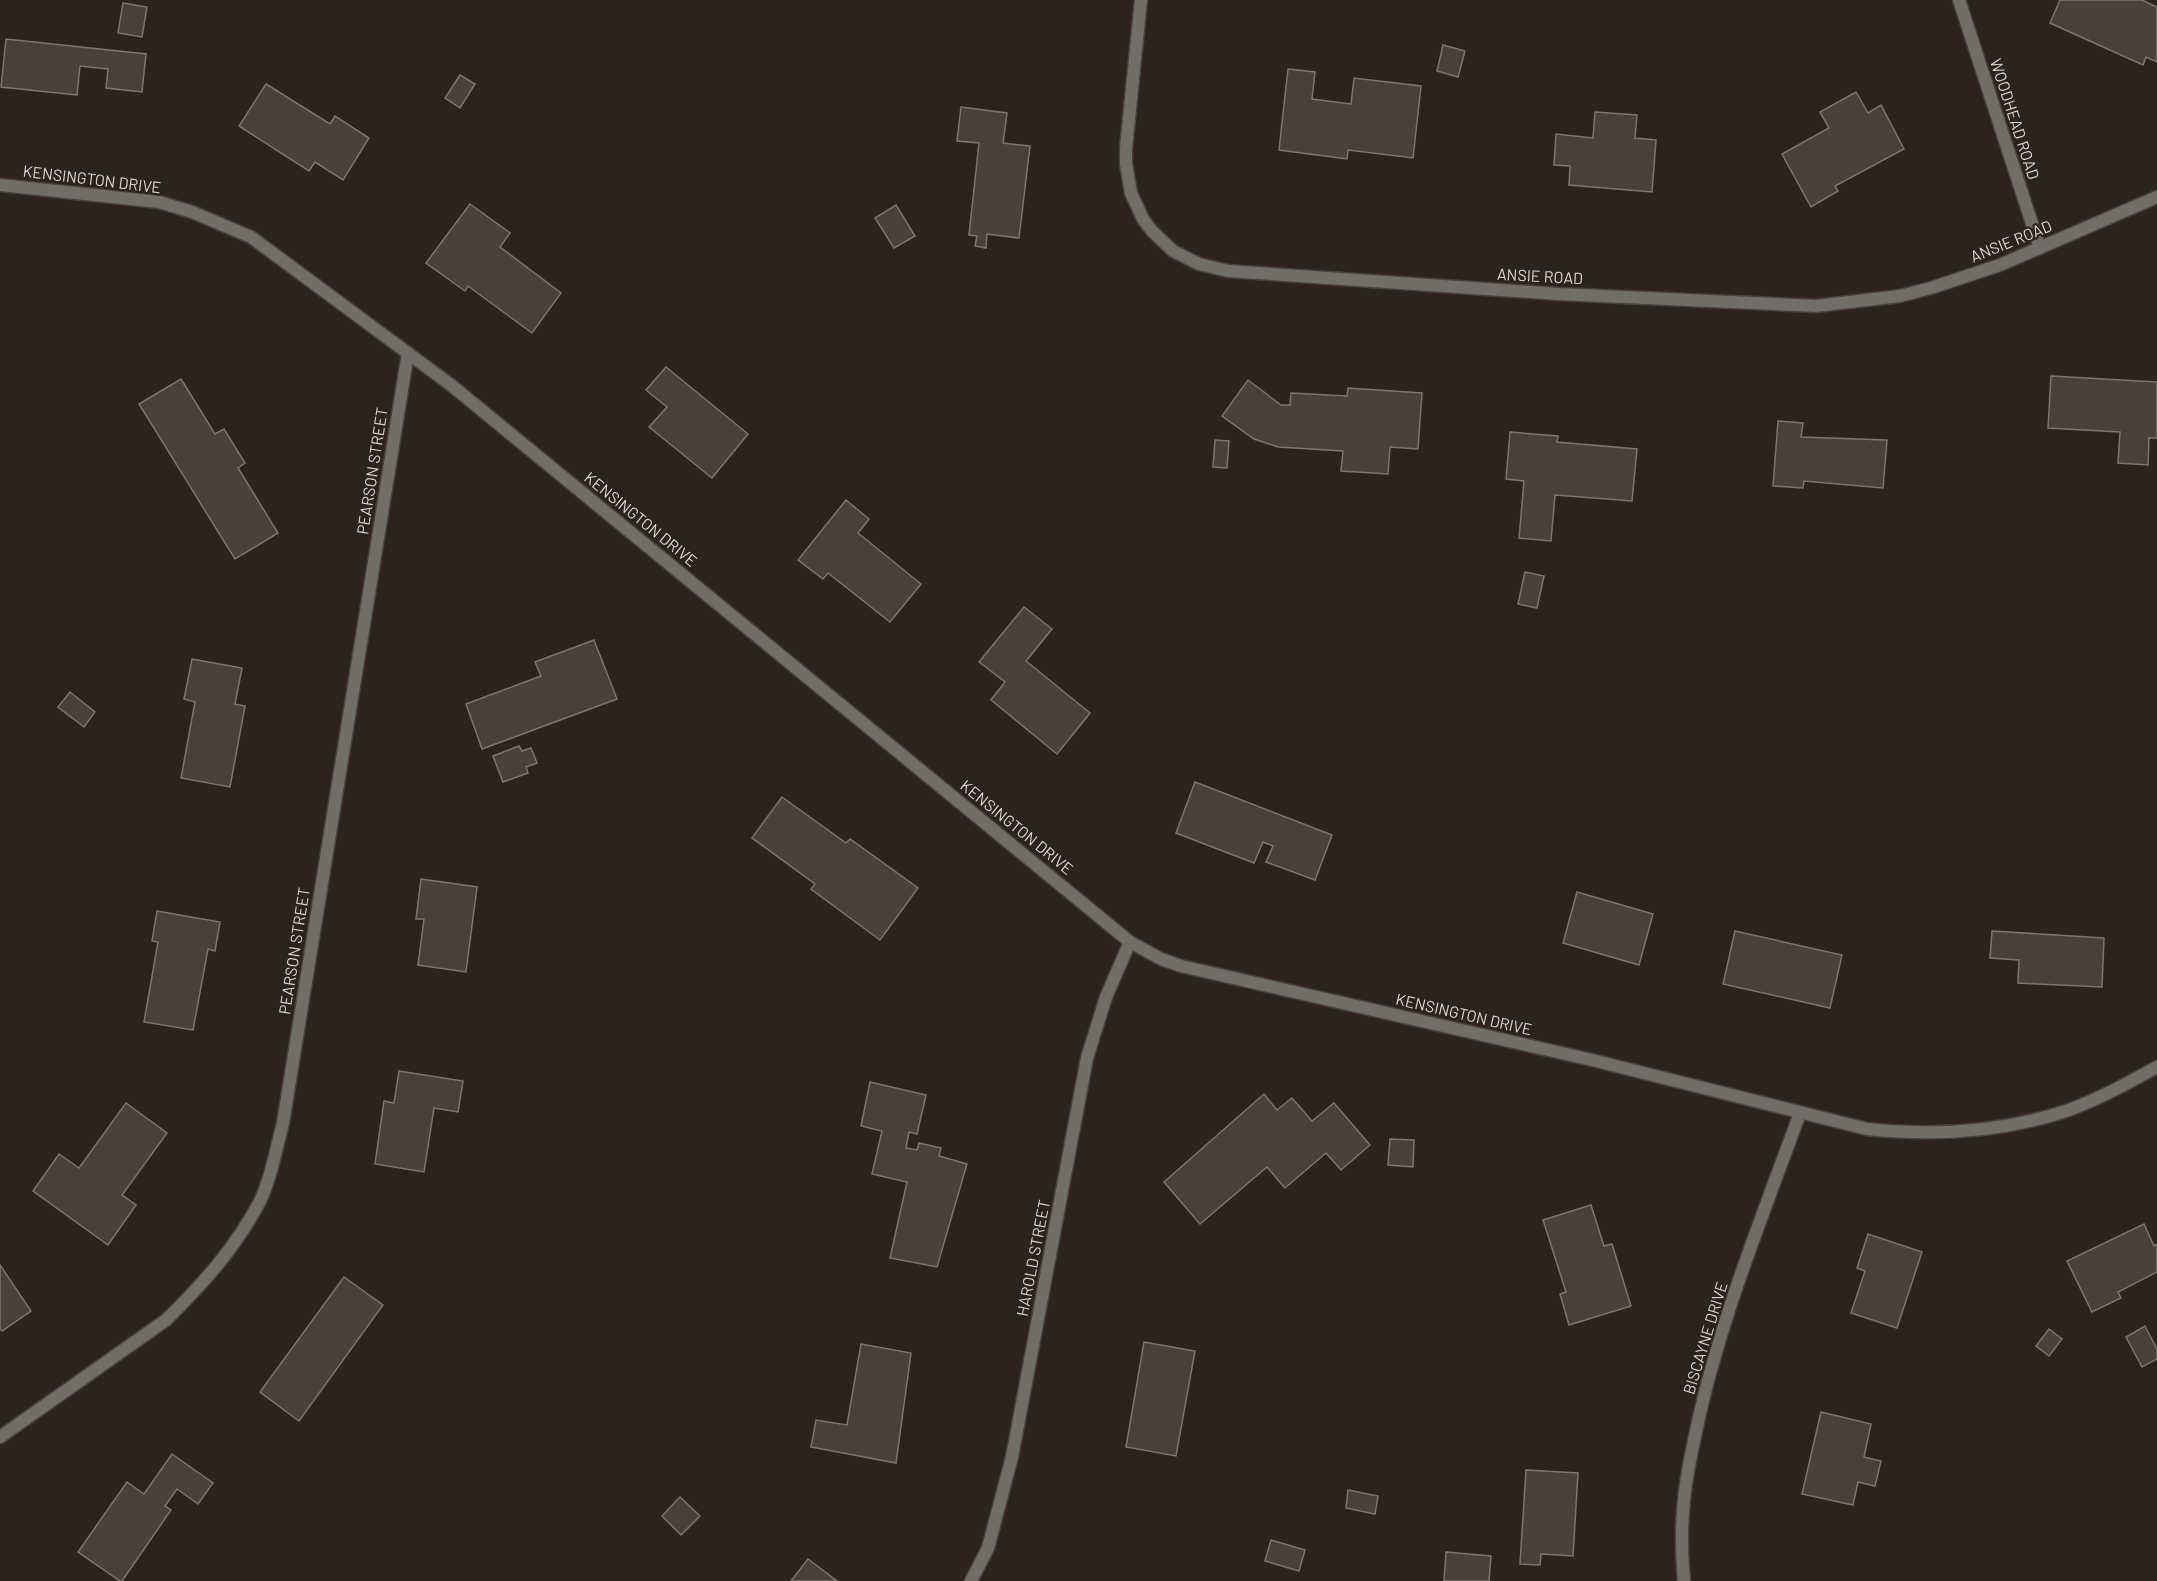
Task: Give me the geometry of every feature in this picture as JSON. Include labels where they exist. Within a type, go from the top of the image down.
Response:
[{"type":"street","name":"ANSIE ROAD","points":[[1140,0],[1126,148],[1131,193],[1143,219],[1162,242],[1185,259],[1228,271],[1512,291],[1816,306],[1860,302],[1931,288],[2000,265],[2157,197]]},
{"type":"street","name":"WOODHEAD ROAD","points":[[1959,0],[2040,248]]},
{"type":"street","name":"KENSINGTON DRIVE","points":[[0,185],[159,202],[192,212],[251,237],[451,385],[1130,942],[1161,959],[1180,966],[1592,1060],[1866,1129],[1905,1133],[1947,1133],[2036,1120],[2068,1110],[2157,1067]]},
{"type":"street","name":"PEARSON STREET","points":[[0,1437],[166,1320],[225,1257],[260,1202],[283,1123],[408,353]]},
{"type":"street","name":"HAROLD STREET","points":[[971,1581],[988,1548],[1012,1457],[1087,1058],[1106,997],[1130,942]]},
{"type":"street","name":"BISCAYNE DRIVE","points":[[1684,1581],[1683,1511],[1691,1452],[1707,1385],[1725,1321],[1800,1113]]},
{"type":"building","points":[[2060,0],[2142,0],[2157,7],[2157,62],[2146,57],[2143,65],[2050,23]]},
{"type":"building","points":[[123,3],[147,7],[142,37],[118,33]]},
{"type":"building","points":[[6,39],[146,54],[142,92],[106,88],[108,69],[80,66],[77,95],[1,87]]},
{"type":"building","points":[[1443,45],[1465,51],[1458,77],[1437,71]]},
{"type":"building","points":[[1288,69],[1315,72],[1312,99],[1351,104],[1354,78],[1421,86],[1413,158],[1348,150],[1347,159],[1279,150]]},
{"type":"building","points":[[460,75],[475,84],[460,108],[445,98]]},
{"type":"building","points":[[266,84],[330,124],[335,116],[369,138],[343,180],[315,162],[309,171],[239,126]]},
{"type":"building","points":[[1856,92],[1868,113],[1881,105],[1904,149],[1835,186],[1838,191],[1811,207],[1782,154],[1829,128],[1820,112]]},
{"type":"building","points":[[961,107],[1007,113],[1003,143],[1030,146],[1019,238],[987,234],[986,248],[975,246],[977,236],[969,235],[979,143],[957,141]]},
{"type":"building","points":[[1595,112],[1637,115],[1635,138],[1656,140],[1652,192],[1569,185],[1570,166],[1554,165],[1556,134],[1593,138]]},
{"type":"building","points":[[470,204],[510,233],[500,247],[561,293],[532,333],[468,286],[465,291],[426,263]]},
{"type":"building","points":[[896,205],[915,236],[894,248],[875,218]]},
{"type":"building","points":[[666,367],[748,434],[712,478],[649,427],[667,407],[646,390]]},
{"type":"building","points":[[2051,376],[2157,382],[2157,438],[2149,438],[2148,465],[2118,463],[2120,432],[2048,428]]},
{"type":"building","points":[[181,379],[215,434],[224,429],[245,463],[238,468],[278,533],[235,559],[139,404]]},
{"type":"building","points":[[1248,380],[1281,405],[1290,405],[1291,393],[1347,396],[1348,388],[1422,393],[1418,449],[1390,447],[1388,474],[1341,471],[1343,451],[1278,447],[1254,439],[1222,416]]},
{"type":"building","points":[[1778,421],[1803,423],[1801,437],[1887,440],[1883,488],[1804,481],[1803,488],[1773,486]]},
{"type":"building","points":[[1510,432],[1558,436],[1557,442],[1637,449],[1632,501],[1555,495],[1551,541],[1519,538],[1524,481],[1506,479]]},
{"type":"building","points":[[1215,440],[1229,441],[1227,468],[1213,467]]},
{"type":"building","points":[[846,500],[869,519],[858,533],[921,584],[890,622],[828,573],[823,579],[798,560]]},
{"type":"building","points":[[1525,572],[1544,576],[1537,608],[1518,604]]},
{"type":"building","points":[[1024,607],[1052,629],[1026,661],[1090,713],[1057,754],[991,700],[1005,682],[979,662]]},
{"type":"building","points":[[594,640],[617,699],[482,749],[466,704],[541,676],[535,662]]},
{"type":"building","points":[[192,659],[242,668],[235,704],[245,706],[230,787],[181,778],[195,702],[184,699]]},
{"type":"building","points":[[70,692],[95,712],[84,727],[58,707]]},
{"type":"building","points":[[519,746],[522,751],[531,748],[537,763],[526,767],[528,773],[503,782],[493,756]]},
{"type":"building","points":[[1195,782],[1332,835],[1315,880],[1266,862],[1273,846],[1263,842],[1254,863],[1176,833]]},
{"type":"building","points":[[782,797],[846,843],[850,839],[918,888],[880,940],[811,889],[815,884],[752,838]]},
{"type":"building","points":[[421,879],[477,887],[466,972],[418,965],[424,919],[416,919]]},
{"type":"building","points":[[1577,892],[1653,914],[1639,965],[1563,943]]},
{"type":"building","points":[[157,911],[220,922],[215,951],[208,949],[193,1030],[144,1022],[158,942],[152,941]]},
{"type":"building","points":[[1735,931],[1842,955],[1830,1008],[1723,984]]},
{"type":"building","points":[[1992,931],[2104,938],[2102,987],[2018,983],[2019,960],[1990,958]]},
{"type":"building","points":[[399,1071],[463,1081],[458,1112],[434,1108],[424,1172],[375,1164],[384,1101],[394,1103]]},
{"type":"building","points":[[870,1082],[926,1095],[917,1134],[909,1132],[906,1148],[917,1150],[919,1143],[941,1148],[939,1156],[967,1164],[937,1267],[890,1258],[907,1182],[872,1174],[882,1131],[861,1126]]},
{"type":"building","points":[[1264,1094],[1277,1110],[1292,1098],[1312,1121],[1334,1103],[1370,1145],[1341,1170],[1326,1153],[1285,1188],[1267,1167],[1200,1224],[1164,1182]]},
{"type":"building","points":[[126,1103],[167,1133],[122,1195],[136,1205],[108,1245],[33,1191],[59,1154],[79,1168]]},
{"type":"building","points":[[1390,1139],[1414,1140],[1413,1167],[1388,1165]]},
{"type":"building","points":[[1591,1205],[1604,1246],[1612,1244],[1631,1306],[1569,1325],[1560,1294],[1566,1292],[1543,1220]]},
{"type":"building","points":[[2144,1224],[2154,1246],[2157,1244],[2157,1272],[2118,1292],[2121,1298],[2092,1312],[2067,1261]]},
{"type":"building","points":[[1868,1234],[1922,1252],[1897,1328],[1851,1313],[1865,1271],[1857,1268]]},
{"type":"building","points":[[0,1265],[31,1311],[2,1331],[0,1329]]},
{"type":"building","points":[[344,1277],[383,1305],[299,1421],[260,1392]]},
{"type":"building","points":[[2145,1326],[2157,1349],[2157,1359],[2142,1367],[2126,1337]]},
{"type":"building","points":[[2049,1329],[2062,1339],[2049,1356],[2036,1346]]},
{"type":"building","points":[[1144,1342],[1195,1351],[1176,1456],[1126,1447]]},
{"type":"building","points":[[861,1344],[911,1353],[896,1463],[811,1447],[816,1420],[847,1425]]},
{"type":"building","points":[[1821,1412],[1871,1424],[1864,1457],[1881,1461],[1875,1486],[1858,1482],[1853,1505],[1802,1494]]},
{"type":"building","points":[[172,1454],[213,1483],[198,1504],[177,1489],[165,1506],[171,1510],[120,1581],[78,1552],[127,1482],[144,1494]]},
{"type":"building","points":[[1526,1470],[1578,1473],[1573,1556],[1541,1554],[1540,1565],[1520,1564]]},
{"type":"building","points":[[1348,1490],[1378,1496],[1375,1514],[1346,1508]]},
{"type":"building","points":[[680,1497],[700,1516],[681,1535],[662,1516]]},
{"type":"building","points":[[1271,1540],[1305,1550],[1299,1571],[1265,1561]]},
{"type":"building","points":[[1446,1552],[1491,1556],[1489,1581],[1444,1581]]},
{"type":"building","points":[[808,1559],[837,1581],[791,1581]]}]
